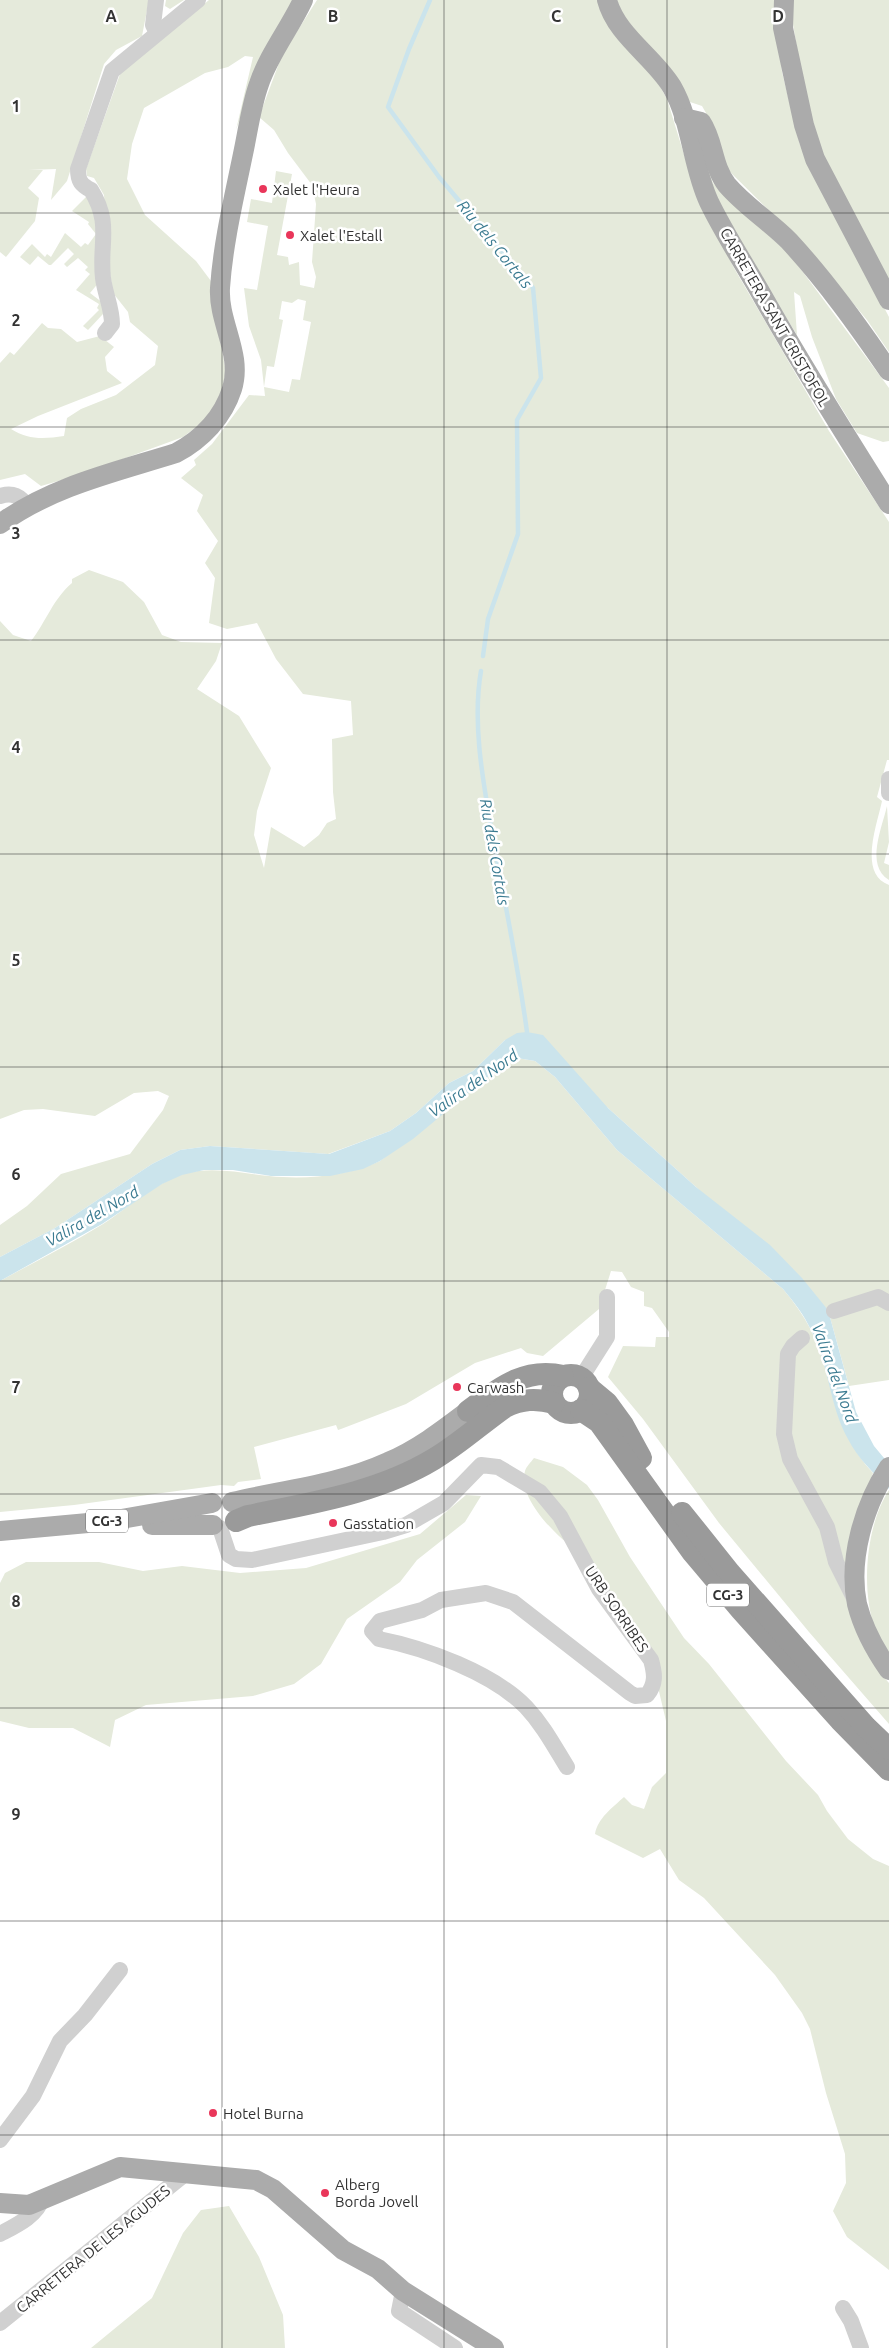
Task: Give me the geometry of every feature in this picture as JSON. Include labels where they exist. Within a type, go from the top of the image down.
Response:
[{"type":"highway","name":"CG-3","points":[[468,1411],[513,1380],[544,1373],[578,1381],[607,1403],[623,1425],[636,1451],[730,1573],[866,1727],[889,1749]]},
{"type":"highway","points":[[554,1403],[553,1387],[558,1380],[578,1381],[587,1403],[581,1410]]},
{"type":"highway","name":"CG-3","points":[[225,1519],[248,1516],[346,1495],[386,1483],[433,1460],[505,1407],[516,1402],[539,1399],[554,1403],[566,1412],[581,1410],[599,1422],[693,1553],[741,1610],[840,1720],[889,1770]]},
{"type":"main road","points":[[0,524],[28,507],[81,483],[176,453],[192,444],[210,427],[224,408],[233,387],[235,365],[232,343],[224,320],[220,297],[221,270],[231,209],[259,82],[303,0]]},
{"type":"main road","name":"CARRETERA SANT CRISTOFOL","points":[[607,0],[618,24],[662,73],[672,88],[684,118],[700,180],[728,238],[823,400],[889,504]]},
{"type":"main road","points":[[784,0],[783,28],[796,90],[815,159],[889,300]]},
{"type":"main road","points":[[684,118],[701,122],[706,130],[715,165],[727,184],[788,241],[838,301],[889,370]]},
{"type":"main road","name":"CG-3","points":[[0,1541],[95,1534],[139,1526],[225,1519],[388,1463],[424,1443],[468,1411]]},
{"type":"main road","points":[[889,1467],[871,1501],[861,1534],[855,1567],[857,1603],[870,1640],[889,1670]]},
{"type":"main road","name":"CG-3","points":[[0,1531],[110,1521],[212,1503],[208,1514],[225,1519]]},
{"type":"main road","points":[[0,2203],[29,2205],[42,2198],[86,2183],[120,2167],[256,2180],[273,2188],[326,2237],[354,2257],[378,2269],[403,2291],[494,2348]]},
{"type":"street","points":[[156,0],[153,25],[157,33]]},
{"type":"street","points":[[106,333],[112,324],[112,310],[103,277],[104,223],[91,190],[81,185],[78,179],[78,169],[112,71],[198,0]]},
{"type":"street","points":[[0,496],[8,493],[21,497],[28,507]]},
{"type":"street","points":[[889,779],[889,793]]},
{"type":"street","points":[[578,1381],[607,1338],[606,1297]]},
{"type":"street","points":[[834,1311],[878,1297],[889,1303]]},
{"type":"street","points":[[802,1338],[793,1346],[788,1354],[784,1434],[790,1459],[827,1527],[836,1562],[857,1603]]},
{"type":"street","name":"URB SORRIBES","points":[[225,1519],[229,1555],[236,1559],[252,1560],[406,1525],[444,1503],[481,1466],[498,1466],[540,1492],[560,1516],[599,1589],[651,1660],[654,1672],[653,1687],[647,1695],[635,1696],[630,1693],[513,1602],[486,1594],[441,1600],[422,1610],[380,1621],[372,1631],[378,1639],[464,1666],[506,1692],[524,1705],[541,1724],[567,1767]]},
{"type":"street","points":[[0,2140],[33,2096],[60,2042],[85,2015],[120,1970]]},
{"type":"street","name":"CARRETERA DE LES AGUDES","points":[[0,2324],[186,2174]]},
{"type":"street","points":[[0,2234],[17,2225],[39,2208],[42,2198]]},
{"type":"street","points":[[403,2291],[399,2311],[455,2348]]},
{"type":"street","points":[[843,2308],[851,2321],[861,2348]]},
{"type":"shaded area","points":[[0,0],[149,0],[142,36],[116,50],[104,64],[67,181],[51,200],[56,169],[28,170],[43,170],[28,188],[39,198],[35,221],[6,257],[0,252]]},
{"type":"shaded area","points":[[166,0],[184,0],[170,9],[165,6]]},
{"type":"shaded area","points":[[209,0],[296,0],[249,93],[236,130],[253,57],[245,56],[228,67],[205,73],[144,108],[132,144],[127,179],[145,215],[196,261],[211,281],[213,303],[226,372],[220,397],[204,421],[183,437],[79,475],[41,486],[25,474],[0,480],[0,363],[10,352],[14,355],[42,323],[48,328],[61,329],[77,342],[100,336],[114,347],[105,357],[107,371],[122,383],[38,416],[11,429],[17,433],[43,438],[64,436],[67,418],[81,409],[116,395],[155,365],[158,346],[130,322],[128,312],[113,293],[108,259],[104,195],[94,178],[87,176],[86,169],[120,74]]},
{"type":"shaded area","points":[[317,0],[600,0],[653,74],[667,99],[694,187],[734,268],[829,431],[889,522],[889,760],[887,760],[877,797],[882,801],[874,835],[872,860],[874,871],[880,879],[889,885],[889,1380],[849,1386],[828,1310],[608,1108],[505,1040],[473,1071],[449,1083],[416,1113],[390,1131],[328,1154],[210,1146],[180,1150],[152,1164],[55,1228],[0,1257],[0,1225],[27,1206],[61,1174],[130,1154],[163,1110],[169,1096],[158,1091],[134,1093],[95,1116],[43,1109],[24,1110],[0,1119],[0,621],[13,635],[31,641],[55,603],[72,583],[72,579],[89,570],[123,582],[144,602],[162,635],[181,642],[222,643],[216,661],[197,689],[239,716],[271,768],[257,811],[254,835],[264,868],[271,827],[304,847],[319,835],[327,823],[336,819],[333,792],[332,739],[353,735],[351,701],[303,694],[276,659],[257,623],[227,629],[209,623],[215,578],[205,563],[218,541],[197,511],[203,495],[181,478],[196,465],[194,460],[212,444],[249,395],[265,396],[264,387],[261,360],[249,326],[244,288],[257,290],[268,226],[247,222],[251,199],[272,203],[276,171],[292,174],[277,255],[288,257],[289,265],[299,262],[300,285],[314,288],[316,277],[312,262],[316,204],[312,185],[288,153],[274,130],[259,117],[282,55]],"holes":[[[298,299],[306,301],[303,320],[311,322],[300,380],[292,379],[289,392],[264,387],[267,366],[274,367],[283,320],[279,319],[282,301],[292,303]]]},
{"type":"shaded area","points":[[617,0],[780,0],[778,32],[782,72],[800,145],[889,317],[889,352],[867,320],[808,249],[725,167],[709,120],[702,106],[690,102],[649,53],[630,27]]},
{"type":"shaded area","points":[[793,0],[889,0],[889,280],[818,146],[803,85],[792,18]]},
{"type":"shaded area","points":[[702,153],[713,183],[791,256],[889,388],[889,441],[883,442],[857,433],[836,399],[812,337],[800,296],[794,292],[797,335],[741,245],[713,193]]},
{"type":"shaded area","points":[[86,197],[95,209],[100,281],[90,293],[103,303],[103,314],[88,330],[83,326],[99,310],[97,308],[99,304],[76,290],[90,274],[85,270],[88,267],[78,258],[67,267],[64,264],[74,254],[68,248],[51,265],[38,256],[30,265],[20,257],[32,244],[45,257],[47,254],[51,257],[65,233],[81,247],[85,243],[88,245],[96,234],[88,224],[89,222],[72,211]]},
{"type":"shaded area","points":[[887,806],[889,842],[884,863],[889,865],[889,880],[882,873],[878,865],[877,856],[879,835]]},
{"type":"shaded area","points":[[517,1058],[535,1061],[555,1077],[617,1150],[783,1289],[808,1324],[819,1349],[842,1422],[860,1457],[873,1473],[854,1524],[875,1667],[889,1683],[889,1724],[809,1632],[719,1523],[643,1419],[608,1377],[623,1346],[655,1347],[656,1337],[669,1337],[669,1332],[652,1308],[644,1306],[644,1292],[631,1287],[622,1272],[611,1271],[599,1309],[543,1356],[527,1353],[521,1348],[475,1363],[406,1404],[341,1429],[338,1430],[336,1425],[254,1447],[261,1479],[238,1482],[234,1486],[221,1485],[74,1505],[0,1512],[0,1281],[90,1232],[152,1190],[183,1174],[215,1170],[269,1176],[312,1177],[354,1170],[380,1161],[507,1061]]},
{"type":"shaded area","points":[[534,1458],[563,1467],[587,1485],[598,1500],[630,1557],[684,1638],[709,1664],[786,1761],[818,1795],[827,1811],[848,1839],[873,1859],[889,1866],[889,2270],[847,2237],[833,2211],[846,2183],[845,2154],[826,2093],[810,2029],[802,2013],[775,1975],[704,1898],[679,1880],[660,1849],[643,1858],[595,1834],[602,1818],[624,1797],[632,1805],[644,1809],[652,1787],[666,1773],[666,1721],[657,1683],[567,1543],[544,1521],[531,1501],[524,1481],[527,1466]]},
{"type":"shaded area","points":[[889,1490],[889,1654],[877,1634],[871,1615],[867,1578],[868,1559],[875,1521],[881,1504]]},
{"type":"shaded area","points":[[466,1495],[481,1496],[465,1522],[417,1560],[400,1582],[347,1619],[321,1664],[294,1684],[253,1696],[146,1705],[115,1720],[110,1747],[73,1728],[29,1728],[0,1721],[0,1583],[5,1573],[26,1562],[99,1562],[143,1571],[182,1566],[240,1573],[306,1568],[420,1534]]},
{"type":"shaded area","points":[[229,2206],[259,2257],[283,2315],[285,2348],[91,2348],[152,2298],[183,2233],[201,2210]]},
{"type":"water","name":"Valira del Nord","points":[[527,1032],[543,1035],[608,1108],[696,1187],[770,1245],[802,1278],[828,1310],[856,1412],[874,1446],[889,1464],[889,1489],[861,1459],[848,1439],[837,1412],[817,1343],[805,1319],[783,1289],[617,1150],[555,1077],[535,1061],[517,1058],[507,1061],[413,1139],[380,1161],[363,1169],[330,1176],[271,1176],[233,1170],[204,1170],[182,1175],[162,1184],[102,1224],[0,1281],[0,1257],[55,1228],[152,1164],[180,1150],[210,1146],[329,1154],[390,1131],[416,1113],[449,1083],[473,1071],[505,1040],[517,1033]]},
{"type":"waterway","name":"Riu dels Cortals","points":[[430,0],[409,49],[388,107],[439,177],[533,288],[541,378],[517,420],[518,534],[488,619],[483,656]]},
{"type":"waterway","name":"Riu dels Cortals","points":[[481,671],[478,731],[482,773],[527,1032]]},
{"type":"place","name":"Xalet l'Heura","points":[[263,189]]},
{"type":"place","name":"Xalet l'Estall","points":[[290,235]]},
{"type":"place","name":"Carwash","points":[[457,1387]]},
{"type":"place","name":"Gasstation","points":[[333,1523]]},
{"type":"place","name":"Hotel Burna","points":[[213,2113]]},
{"type":"place","name":"Alberg Borda Jovell","points":[[325,2193]]}]
